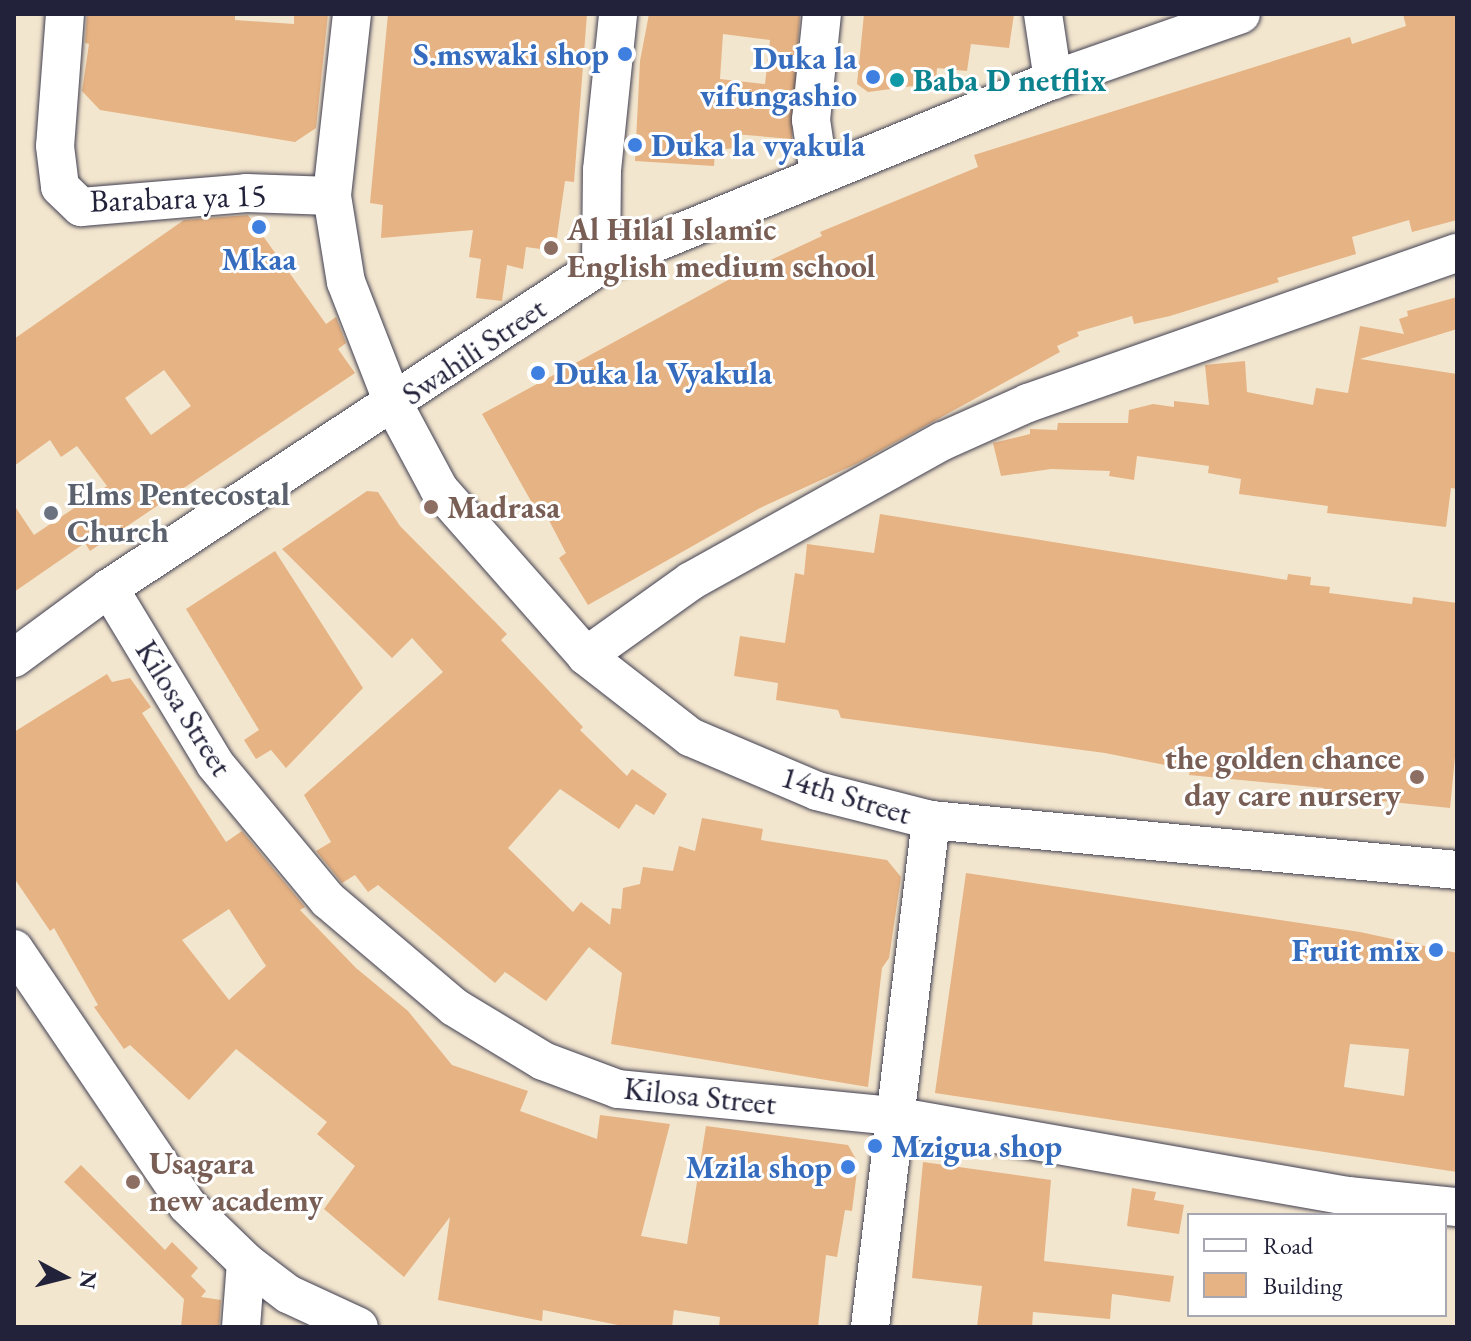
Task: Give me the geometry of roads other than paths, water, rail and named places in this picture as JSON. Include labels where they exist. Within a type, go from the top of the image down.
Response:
[{"type":"street","name":"Barabara ya 15","points":[[65,14],[55,146],[60,187],[81,207],[246,193],[332,196]]},
{"type":"street","name":"14th Street","points":[[352,14],[332,196],[346,282],[394,405],[439,489],[586,656],[690,737],[817,791],[931,820],[1457,870]]},
{"type":"street","points":[[601,265],[602,170],[618,14]]},
{"type":"street","points":[[819,174],[811,120],[822,14]]},
{"type":"street","points":[[1043,14],[1053,80]]},
{"type":"street","name":"Swahili Street","points":[[14,658],[109,588],[394,405],[601,265],[1053,80],[1241,14]]},
{"type":"street","points":[[586,656],[691,581],[943,441],[1028,403],[1457,253]]},
{"type":"street","name":"Kilosa Street","points":[[109,588],[215,764],[328,900],[454,1007],[543,1061],[618,1089],[894,1116],[1350,1196],[1457,1207]]},
{"type":"street","points":[[870,1327],[931,820]]},
{"type":"street","points":[[14,949],[187,1205],[246,1262],[288,1294],[359,1327]]},
{"type":"street","points":[[241,1327],[246,1262]]},
{"type":"place","name":"S.mswaki shop","points":[[625,54]]},
{"type":"place","name":"Duka la vifungashio","points":[[873,77]]},
{"type":"place","name":"Baba D netflix","points":[[897,80]]},
{"type":"place","name":"Duka la vyakula","points":[[635,145]]},
{"type":"place","name":"Mkaa","points":[[259,227]]},
{"type":"place","name":"Al Hilal Islamic English medium school","points":[[551,248]]},
{"type":"place","name":"Duka la Vyakula","points":[[538,373]]},
{"type":"place","name":"Madrasa","points":[[431,507]]},
{"type":"place","name":"Elms Pentecostal Church","points":[[51,513]]},
{"type":"place","name":"the golden chance day care nursery","points":[[1417,777]]},
{"type":"place","name":"Fruit mix","points":[[1436,950]]},
{"type":"place","name":"Mzigua shop","points":[[875,1146]]},
{"type":"place","name":"Mzila shop","points":[[848,1167]]},
{"type":"place","name":"Usagara new academy","points":[[133,1182]]}]
